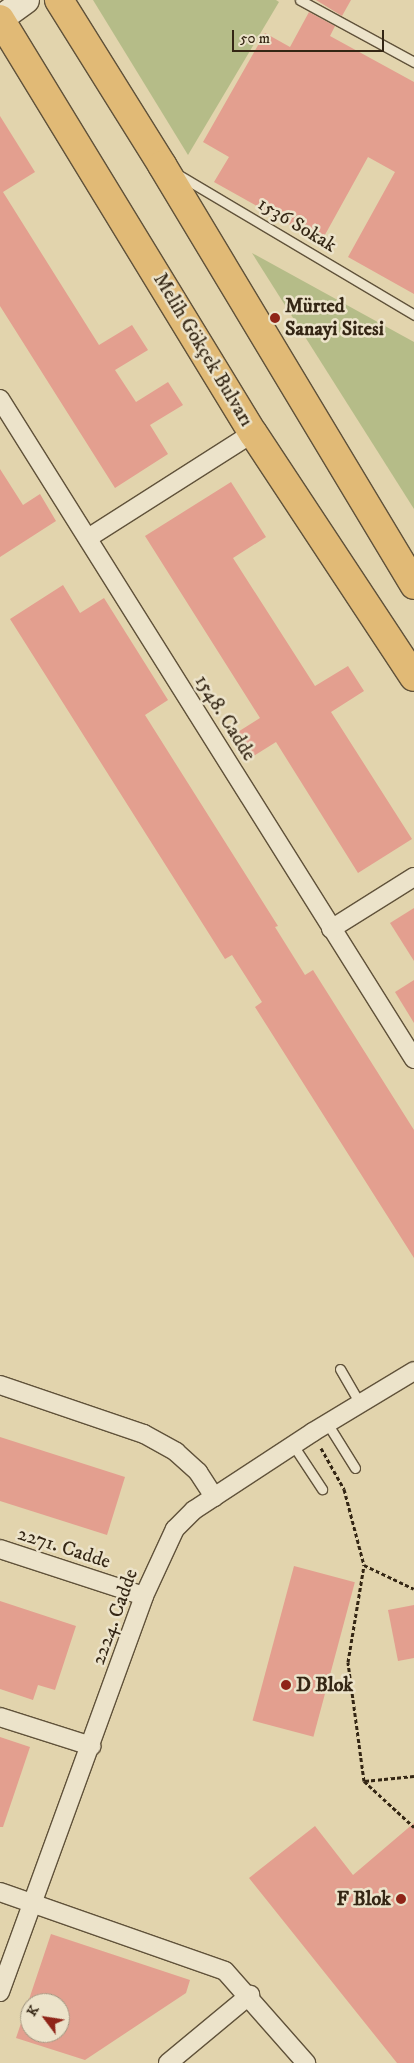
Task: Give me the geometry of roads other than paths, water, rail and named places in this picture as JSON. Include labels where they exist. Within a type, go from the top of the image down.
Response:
[{"type":"main road","points":[[59,0],[162,165],[414,585]]},
{"type":"main road","name":"Melih Gökçek Bulvarı","points":[[0,19],[253,433],[414,677]]},
{"type":"street","points":[[0,19],[26,0]]},
{"type":"street","name":"1548. Cadde","points":[[0,399],[414,1059]]},
{"type":"street","points":[[88,538],[253,433]]},
{"type":"street","points":[[331,929],[414,877]]},
{"type":"street","name":"2224. Cadde","points":[[0,1992],[144,1596],[175,1530],[194,1510],[214,1496],[293,1444],[414,1370]]},
{"type":"street","points":[[0,1386],[144,1434],[176,1452],[198,1472],[214,1496]]},
{"type":"street","name":"2271. Cadde","points":[[0,1550],[144,1596]]},
{"type":"street","points":[[0,1717],[91,1746]]},
{"type":"street","points":[[0,1892],[207,1963],[225,1971],[250,1996],[306,2063]]},
{"type":"street","points":[[168,2063],[250,1996]]},
{"type":"lane","points":[[300,0],[414,62]]},
{"type":"lane","name":"1536 Sokak","points":[[162,165],[414,315]]},
{"type":"lane","points":[[340,1369],[360,1403]]},
{"type":"lane","points":[[320,1427],[355,1468]]},
{"type":"lane","points":[[293,1444],[322,1489]]},
{"type":"place","name":"Mürted Sanayi Sitesi","points":[[275,318]]},
{"type":"place","name":"D Blok","points":[[286,1685]]},
{"type":"place","name":"F Blok","points":[[401,1899]]}]
